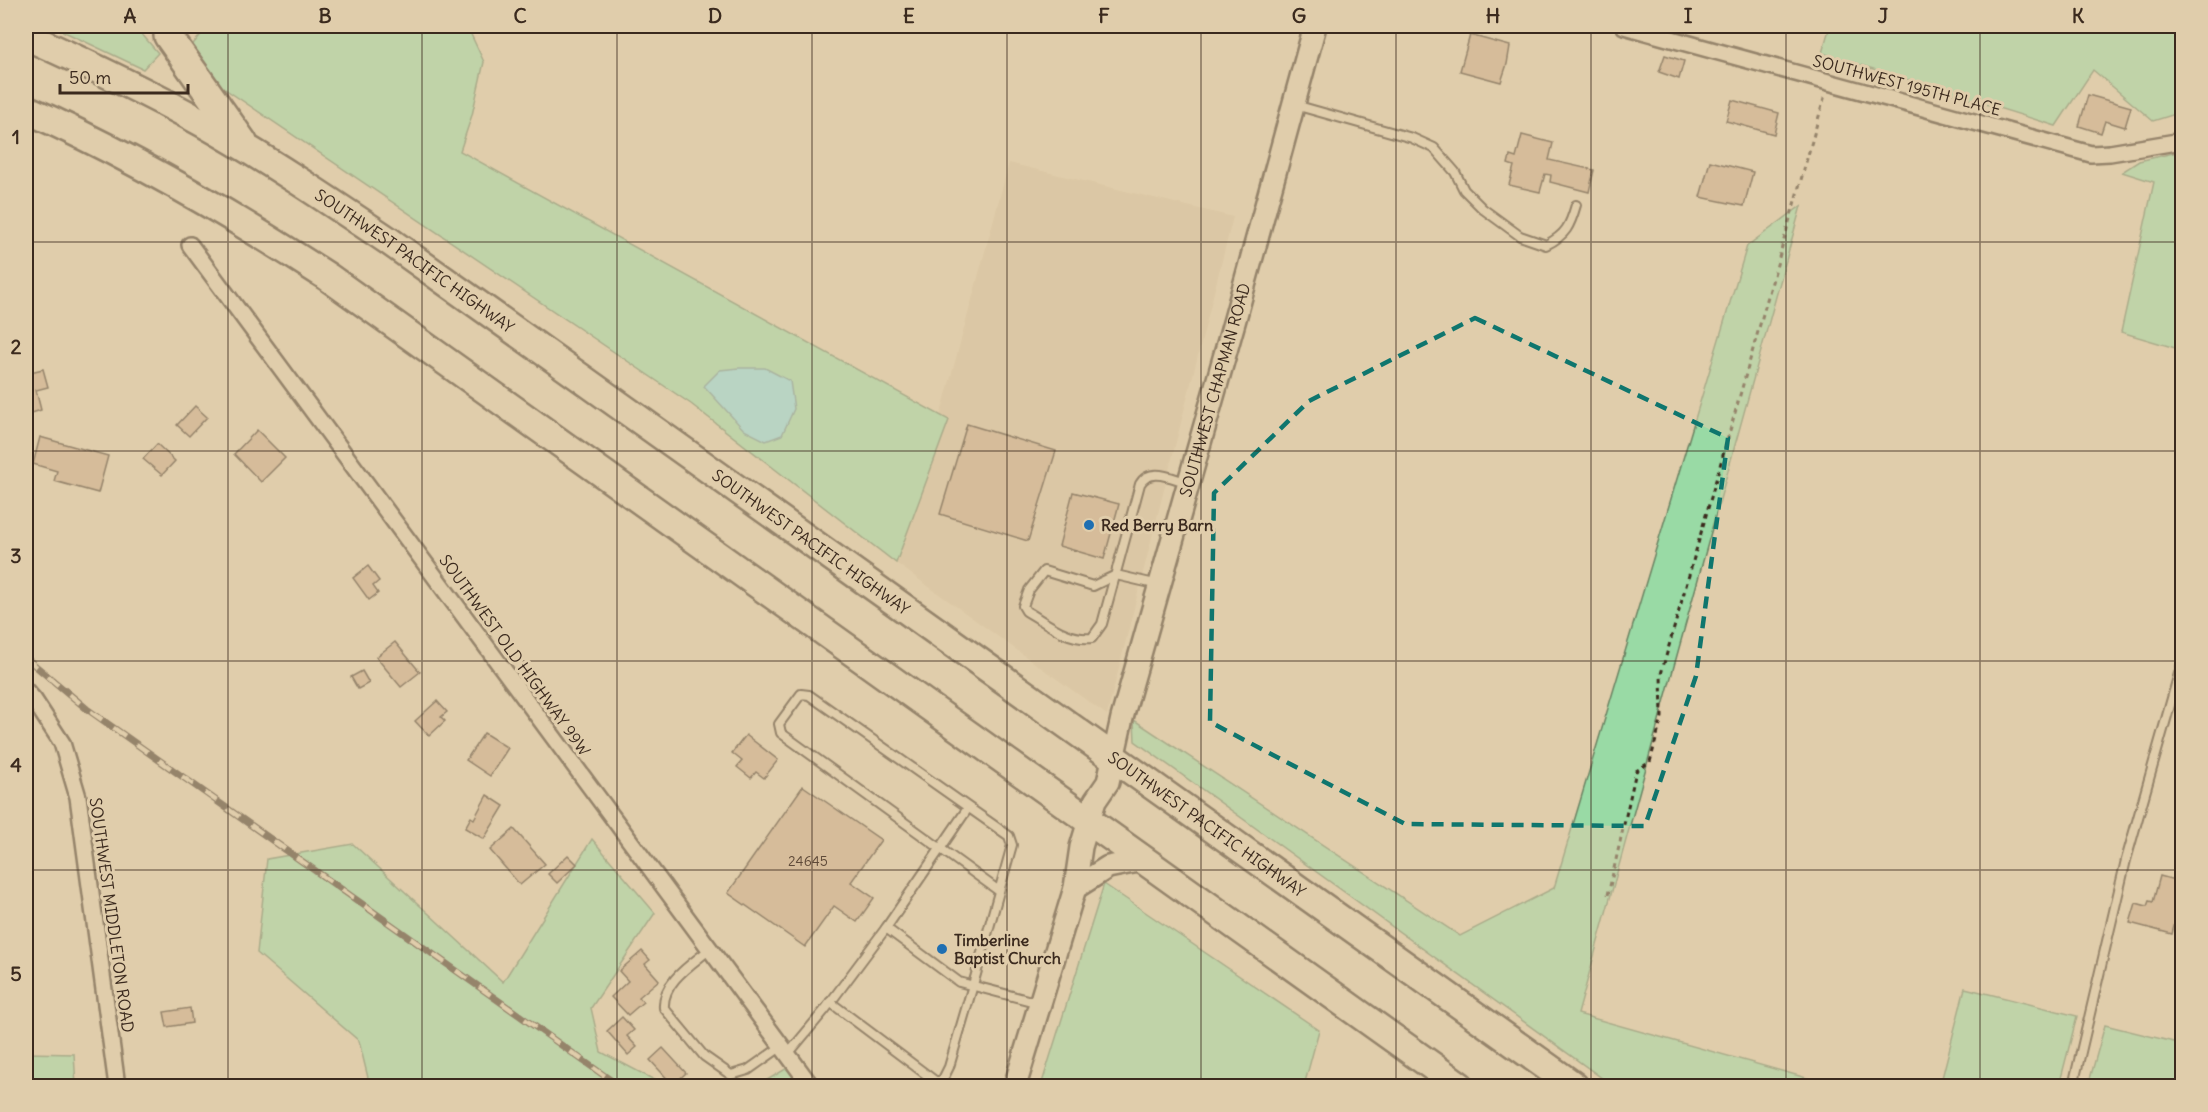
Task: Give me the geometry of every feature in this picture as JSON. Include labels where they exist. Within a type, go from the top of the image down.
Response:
[{"type":"highway","points":[[166,34],[248,151]]},
{"type":"highway","name":"SOUTHWEST PACIFIC HIGHWAY","points":[[26,36],[142,91],[248,151],[336,205],[1574,1086]]},
{"type":"highway","points":[[26,109],[102,145],[200,197],[328,277],[1460,1086]]},
{"type":"street","name":"SOUTHWEST CHAPMAN ROAD","points":[[1015,1086],[1075,888],[1081,847],[1095,801],[1108,782],[1122,718],[1239,308],[1315,26]]},
{"type":"street","name":"SOUTHWEST 195TH PLACE","points":[[1624,26],[2091,154],[2182,141]]},
{"type":"street","name":"SOUTHWEST OLD HIGHWAY 99W","points":[[190,245],[812,1086]]},
{"type":"street","name":"SOUTHWEST MIDDLETON ROAD","points":[[26,691],[62,743],[78,797],[117,1086]]},
{"type":"street","points":[[1075,888],[1108,867],[1128,861],[1143,860]]},
{"type":"lane","points":[[1294,104],[1412,138],[1434,148],[1455,172],[1464,190],[1520,236],[1546,245],[1561,238],[1572,219],[1576,205]]},
{"type":"lane","points":[[1159,585],[1116,575],[1093,586],[1044,571],[1029,590],[1023,606],[1026,611],[1070,636],[1083,639],[1092,638],[1102,624],[1116,575],[1140,483],[1151,473],[1188,483]]},
{"type":"lane","points":[[2073,1086],[2126,860],[2182,663]]},
{"type":"lane","points":[[830,1002],[935,1081],[942,1082],[949,1067],[974,985],[1012,845],[1009,836],[809,695],[801,694],[779,724],[781,733],[999,891]]},
{"type":"lane","points":[[710,949],[668,988],[663,999],[663,1008],[704,1056],[732,1075],[748,1070],[785,1050],[830,1002],[886,928],[968,808]]},
{"type":"lane","points":[[886,928],[959,981],[1041,1004]]},
{"type":"path","points":[[1608,895],[1636,771],[1650,762],[1662,717],[1661,674],[1829,82]]},
{"type":"highlighted area","points":[[1475,318],[1728,438],[1696,676],[1645,826],[1405,824],[1210,722],[1214,493],[1309,401]]},
{"type":"shaded area","points":[[1009,163],[1233,217],[1107,715],[896,563],[949,420],[940,417]]},
{"type":"green space","points":[[52,26],[135,26],[158,53],[143,69]]},
{"type":"green space","points":[[208,26],[467,26],[484,62],[472,115],[460,151],[949,420],[896,563],[691,404],[222,87],[189,49]]},
{"type":"green space","points":[[1830,26],[2182,26],[2182,112],[2153,121],[2093,70],[2056,126],[1822,53]]},
{"type":"green space","points":[[2182,151],[2182,350],[2121,332],[2154,182],[2122,172],[2139,161]]},
{"type":"green space","points":[[1801,206],[1578,1014],[1835,1086],[1613,1086],[1135,741],[1134,720],[1460,936],[1554,888],[1747,246]]},
{"type":"green space","points":[[592,839],[655,913],[591,1008],[601,1052],[666,1086],[370,1086],[359,1041],[257,953],[267,859],[353,844],[503,982]]},
{"type":"green space","points":[[1104,884],[1319,1030],[1304,1086],[1041,1086]]},
{"type":"green space","points":[[1965,988],[2077,1016],[2059,1086],[1940,1086]]},
{"type":"green space","points":[[2105,1025],[2182,1044],[2182,1086],[2088,1086]]},
{"type":"green space","points":[[26,1053],[74,1054],[76,1086],[26,1086]]},
{"type":"green space","points":[[789,1067],[804,1086],[757,1086]]},
{"type":"water","points":[[765,368],[790,381],[794,409],[782,435],[766,441],[744,430],[704,386],[720,370]]},
{"type":"building","points":[[1470,35],[1510,46],[1501,82],[1460,71]]},
{"type":"building","points":[[1665,55],[1684,61],[1679,79],[1659,72]]},
{"type":"building","points":[[2088,95],[2131,107],[2125,127],[2105,121],[2101,133],[2079,126]]},
{"type":"building","points":[[1732,100],[1779,113],[1774,134],[1726,121]]},
{"type":"building","points":[[1522,135],[1553,143],[1549,160],[1594,170],[1589,192],[1550,182],[1551,175],[1545,174],[1540,192],[1509,185],[1514,166],[1508,164],[1510,156],[1516,158]]},
{"type":"building","points":[[1710,161],[1753,172],[1744,206],[1700,197]]},
{"type":"building","points":[[43,369],[48,387],[36,390],[41,410],[26,415],[26,373]]},
{"type":"building","points":[[195,406],[207,417],[189,436],[177,425]]},
{"type":"building","points":[[967,424],[1056,451],[1028,541],[940,514]]},
{"type":"building","points":[[257,430],[285,458],[261,482],[234,454]]},
{"type":"building","points":[[40,437],[108,456],[98,493],[54,481],[57,471],[33,464]]},
{"type":"building","points":[[157,444],[175,461],[162,475],[143,459]]},
{"type":"building","name":"Red Berry Barn","points":[[1073,492],[1119,504],[1104,559],[1059,546]]},
{"type":"building","points":[[368,566],[379,581],[373,586],[378,593],[369,600],[353,578]]},
{"type":"building","points":[[395,642],[420,672],[401,687],[376,657]]},
{"type":"building","points":[[362,671],[369,683],[358,689],[351,677]]},
{"type":"building","points":[[437,701],[447,712],[441,717],[445,721],[429,736],[415,721]]},
{"type":"building","points":[[484,733],[508,748],[490,776],[466,760]]},
{"type":"building","points":[[746,735],[778,760],[764,778],[756,772],[751,778],[737,767],[742,761],[732,753]]},
{"type":"building","points":[[803,786],[881,840],[851,882],[874,898],[857,922],[834,906],[805,947],[728,893]]},
{"type":"building","points":[[487,795],[504,806],[484,839],[465,828],[471,817],[474,819]]},
{"type":"building","points":[[514,829],[545,864],[520,885],[490,850]]},
{"type":"building","points":[[568,855],[577,864],[557,883],[548,874]]},
{"type":"building","points":[[2160,876],[2182,882],[2182,895],[2172,934],[2130,923],[2136,903],[2147,906],[2149,901],[2153,902]]},
{"type":"building","points":[[642,951],[650,960],[645,964],[659,980],[639,997],[643,1002],[628,1015],[611,997],[628,981],[619,971]]},
{"type":"building","points":[[190,1008],[192,1023],[167,1027],[164,1012]]},
{"type":"building","points":[[622,1017],[634,1030],[627,1036],[637,1047],[628,1055],[607,1031]]},
{"type":"building","points":[[663,1048],[686,1073],[673,1085],[650,1060]]},
{"type":"railway","points":[[26,658],[87,709],[619,1086]]},
{"type":"place","name":"Red Berry Barn","points":[[1089,525]]},
{"type":"place","name":"Timberline Baptist Church","points":[[942,949]]}]
